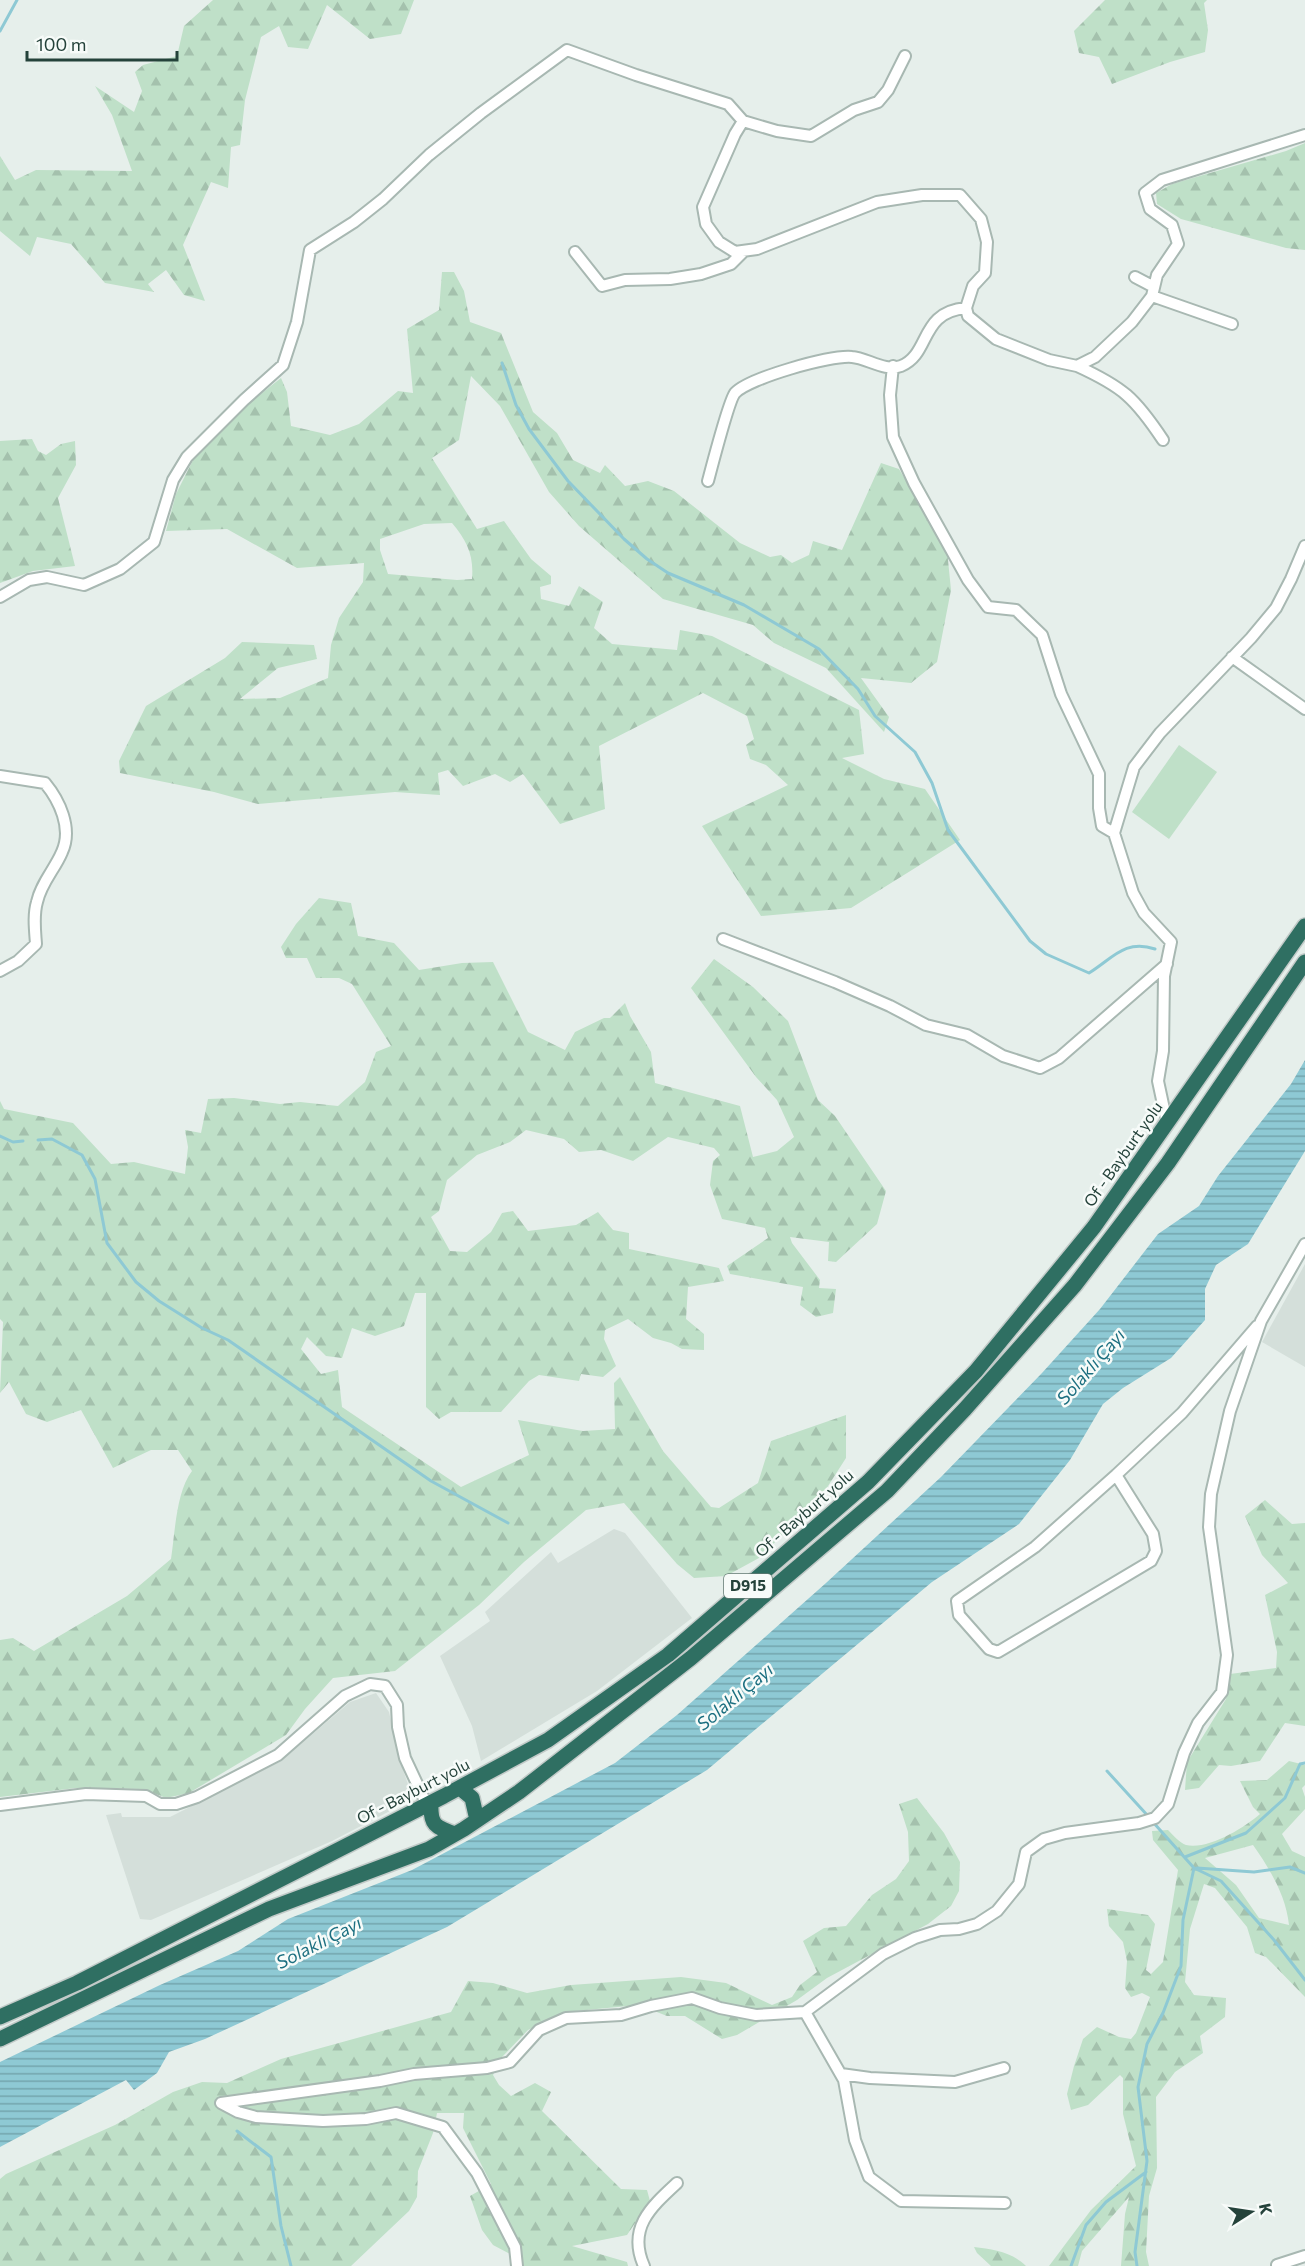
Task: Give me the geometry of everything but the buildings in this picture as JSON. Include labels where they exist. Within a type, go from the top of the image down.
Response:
[{"type":"highway","name":"Of - Bayburt yolu","points":[[0,2018],[76,1983],[460,1788],[548,1740],[668,1655],[868,1482],[983,1362],[1094,1227],[1305,926]]},
{"type":"highway","name":"D915","points":[[0,2039],[269,1909],[429,1849],[477,1821],[519,1792],[691,1658],[887,1491],[965,1409],[1075,1285],[1168,1163],[1305,962]]},
{"type":"highway","points":[[460,1788],[472,1797],[477,1821]]},
{"type":"highway","points":[[429,1804],[430,1818],[438,1828],[455,1834]]},
{"type":"street","points":[[0,597],[29,580],[47,577],[84,585],[120,569],[154,542],[173,480],[188,457],[244,400],[283,365],[297,322],[310,250],[354,222],[383,199],[429,155],[481,113],[567,50],[728,104],[743,121],[777,131],[811,136],[854,110],[878,102],[888,90],[905,56]]},
{"type":"street","points":[[743,121],[735,134],[704,207],[706,224],[719,242],[735,252],[757,249],[877,202],[922,195],[960,195],[981,219],[987,242],[985,273],[973,286],[966,308],[968,316],[996,339],[1049,360],[1077,366],[1107,380],[1133,398],[1163,440]]},
{"type":"street","points":[[1077,366],[1095,357],[1132,322],[1153,291],[1157,275],[1178,244],[1172,225],[1150,208],[1145,193],[1162,180],[1305,135]]},
{"type":"street","points":[[575,252],[602,286],[625,280],[670,279],[701,274],[731,264],[744,250]]},
{"type":"street","points":[[1136,277],[1153,291],[1232,324]]},
{"type":"street","points":[[708,480],[734,394],[748,383],[834,357],[853,357],[883,366],[900,366],[914,356],[938,318],[956,309],[966,308]]},
{"type":"street","points":[[893,366],[890,395],[893,437],[914,483],[968,580],[988,607],[1016,610],[1042,635],[1061,694],[1099,774],[1099,808],[1102,826],[1114,833]]},
{"type":"street","points":[[1167,1123],[1158,1081],[1163,1051],[1163,1009],[1171,942],[1144,913],[1133,893],[1114,833],[1134,767],[1160,733],[1276,608],[1305,546]]},
{"type":"street","points":[[1232,657],[1305,709]]},
{"type":"street","points":[[0,776],[45,783],[58,799],[66,826],[63,850],[51,869],[37,901],[34,924],[36,944],[18,961],[0,971]]},
{"type":"street","points":[[723,939],[835,982],[926,1025],[967,1035],[1003,1056],[1041,1068],[1059,1058],[1167,964]]},
{"type":"street","points":[[517,2266],[515,2247],[477,2173],[444,2127],[396,2114],[366,2119],[323,2121],[256,2117],[238,2112],[221,2103],[380,2081],[414,2074],[487,2068],[510,2062],[539,2030],[566,2018],[621,2016],[651,2006],[692,1998],[720,2008],[756,2014],[804,2012],[883,1953],[915,1938],[940,1930],[959,1929],[977,1924],[997,1911],[1019,1884],[1026,1852],[1044,1839],[1065,1833],[1139,1823],[1155,1818],[1168,1804],[1184,1753],[1198,1722],[1222,1692],[1227,1655],[1209,1527],[1211,1494],[1230,1411],[1261,1321],[1305,1244]]},
{"type":"street","points":[[1116,1475],[1153,1534],[1156,1551],[1151,1561],[998,1652],[989,1649],[959,1615],[957,1601],[1035,1547],[1116,1475],[1182,1413],[1261,1321]]},
{"type":"street","points":[[0,1805],[86,1794],[146,1796],[160,1804],[176,1804],[197,1797],[278,1755],[345,1696],[370,1684],[385,1686],[397,1705],[398,1727],[405,1758],[429,1804]]},
{"type":"street","points":[[804,2012],[844,2080],[855,2140],[869,2176],[901,2201],[1005,2203]]},
{"type":"street","points":[[841,2074],[870,2078],[955,2082],[1004,2068]]},
{"type":"street","points":[[644,2266],[638,2245],[639,2232],[649,2209],[677,2184]]},
{"type":"street","points":[[1276,2265],[1305,2256]]},
{"type":"shaded area","points":[[1305,1264],[1305,1367],[1262,1342]]},
{"type":"shaded area","points":[[614,1529],[625,1533],[692,1618],[597,1691],[481,1761],[472,1726],[440,1656],[490,1621],[485,1612],[551,1552],[558,1563]]},
{"type":"shaded area","points":[[376,1693],[389,1712],[400,1761],[413,1799],[332,1841],[151,1920],[140,1919],[106,1815],[121,1813],[122,1817],[170,1817],[281,1761],[350,1702]]},
{"type":"green space","points":[[213,0],[414,0],[401,34],[370,39],[327,5],[308,49],[288,47],[279,26],[261,37],[245,100],[240,145],[231,147],[228,188],[211,182],[183,245],[205,301],[184,295],[166,270],[148,284],[154,292],[105,283],[71,244],[37,237],[30,256],[0,231],[0,156],[15,180],[36,170],[132,171],[112,115],[95,86],[134,112],[142,91],[135,72],[143,65],[177,56],[184,26]]},
{"type":"green space","points":[[1105,0],[1207,0],[1204,3],[1208,30],[1205,52],[1170,62],[1112,84],[1099,57],[1079,53],[1074,31]]},
{"type":"green space","points":[[1305,143],[1305,250],[1286,248],[1181,219],[1157,204],[1156,193],[1172,184],[1286,151]]},
{"type":"green space","points":[[442,272],[454,272],[464,291],[470,322],[501,333],[533,412],[557,433],[573,460],[600,473],[605,465],[625,486],[648,481],[674,491],[740,543],[770,557],[781,555],[792,563],[809,555],[813,541],[842,550],[881,463],[899,469],[947,550],[951,590],[937,662],[911,683],[861,678],[889,717],[884,732],[826,668],[774,643],[753,625],[663,599],[579,526],[549,492],[500,406],[471,376],[459,440],[432,458],[477,529],[504,521],[531,559],[551,576],[551,584],[540,587],[541,599],[569,606],[579,586],[603,602],[594,628],[612,644],[677,650],[680,630],[712,636],[859,710],[864,754],[842,758],[884,779],[925,789],[960,840],[851,908],[761,916],[702,826],[788,785],[766,765],[750,759],[746,745],[754,739],[747,716],[703,693],[599,746],[605,809],[560,824],[523,774],[510,782],[495,774],[463,786],[448,770],[438,773],[440,795],[395,792],[258,804],[214,792],[120,773],[119,761],[146,706],[225,658],[242,642],[314,645],[317,659],[278,668],[240,699],[280,698],[328,678],[331,645],[339,618],[363,582],[364,563],[297,568],[227,529],[166,531],[176,494],[195,456],[244,407],[281,378],[287,392],[291,426],[330,435],[359,424],[398,391],[413,393],[407,329],[439,310]],"holes":[[[452,523],[471,555],[472,579],[457,580],[388,574],[380,550],[380,539],[424,524]]]},
{"type":"green space","points":[[32,439],[38,451],[46,455],[61,444],[75,441],[76,465],[58,498],[75,566],[33,571],[0,583],[0,441]]},
{"type":"green space","points":[[1179,745],[1217,772],[1169,839],[1132,812]]},
{"type":"green space","points":[[319,898],[351,903],[358,936],[394,943],[419,970],[462,963],[493,962],[528,1032],[565,1050],[575,1032],[604,1018],[610,1018],[625,1003],[651,1052],[655,1083],[740,1106],[753,1157],[777,1151],[794,1137],[777,1100],[756,1077],[691,988],[714,959],[753,987],[788,1021],[818,1100],[835,1116],[886,1191],[877,1224],[836,1262],[828,1261],[829,1242],[790,1237],[820,1280],[819,1288],[836,1289],[833,1313],[816,1317],[800,1305],[803,1287],[730,1274],[727,1266],[768,1238],[765,1228],[722,1219],[710,1185],[713,1161],[720,1155],[714,1148],[668,1137],[633,1161],[601,1150],[579,1152],[564,1139],[526,1130],[510,1142],[477,1155],[447,1180],[439,1211],[431,1217],[450,1251],[467,1252],[491,1232],[502,1213],[513,1211],[528,1231],[576,1225],[598,1212],[613,1230],[629,1233],[629,1249],[719,1268],[724,1281],[688,1287],[686,1319],[704,1334],[704,1350],[682,1349],[653,1338],[628,1319],[605,1330],[604,1339],[616,1366],[603,1377],[581,1374],[579,1381],[539,1375],[529,1381],[501,1412],[451,1412],[439,1419],[426,1407],[426,1293],[415,1293],[404,1326],[375,1336],[352,1328],[342,1358],[326,1356],[307,1337],[301,1349],[321,1374],[338,1370],[342,1407],[461,1487],[529,1455],[518,1420],[583,1431],[615,1429],[614,1383],[620,1377],[663,1451],[711,1507],[719,1508],[758,1483],[771,1441],[846,1415],[846,1458],[821,1497],[759,1558],[726,1576],[694,1578],[677,1564],[624,1503],[586,1510],[524,1562],[479,1605],[395,1671],[333,1678],[305,1709],[286,1735],[189,1793],[166,1798],[143,1789],[76,1788],[0,1797],[0,1640],[13,1638],[34,1651],[127,1596],[171,1559],[179,1501],[192,1471],[178,1450],[151,1450],[113,1468],[81,1410],[47,1422],[26,1414],[9,1382],[0,1393],[3,1322],[0,1319],[0,1101],[4,1109],[73,1123],[111,1164],[134,1162],[185,1174],[188,1147],[185,1130],[201,1133],[208,1099],[234,1098],[280,1104],[300,1102],[338,1106],[365,1082],[376,1052],[391,1046],[352,984],[339,978],[316,978],[307,958],[286,958],[281,947],[296,924]]},
{"type":"green space","points":[[1265,1500],[1292,1524],[1305,1523],[1305,1726],[1285,1723],[1260,1761],[1231,1766],[1219,1765],[1199,1788],[1185,1790],[1187,1762],[1226,1699],[1230,1674],[1276,1668],[1277,1652],[1265,1595],[1288,1583],[1262,1555],[1245,1516]]},
{"type":"green space","points":[[1289,1761],[1305,1765],[1305,1785],[1302,1788],[1305,1809],[1282,1834],[1292,1851],[1305,1857],[1305,1997],[1266,1957],[1255,1953],[1247,1927],[1215,1888],[1204,1884],[1190,1929],[1185,1982],[1194,1995],[1226,1998],[1225,2017],[1200,2036],[1203,2053],[1175,2072],[1156,2097],[1157,2168],[1149,2196],[1146,2252],[1149,2266],[1121,2266],[1125,2214],[1129,2197],[1082,2251],[1078,2266],[1049,2266],[1091,2210],[1136,2166],[1123,2114],[1123,2078],[1120,2075],[1088,2105],[1071,2110],[1067,2094],[1083,2039],[1097,2027],[1119,2037],[1131,2039],[1136,2033],[1150,1997],[1142,1993],[1131,1997],[1125,1988],[1127,1961],[1123,1942],[1109,1926],[1107,1909],[1148,1915],[1155,1924],[1146,1970],[1151,1974],[1163,1962],[1178,1870],[1153,1840],[1152,1831],[1168,1830],[1179,1841],[1195,1846],[1225,1837],[1260,1814],[1253,1807],[1240,1781],[1267,1780]],"holes":[[[1253,1845],[1281,1893],[1289,1925],[1259,1918],[1236,1885],[1205,1858]]]},
{"type":"green space","points":[[917,1798],[944,1833],[960,1862],[959,1891],[951,1906],[928,1924],[827,1978],[797,2000],[737,2035],[722,2039],[685,2016],[667,2016],[639,2005],[565,2012],[528,2030],[502,2057],[493,2075],[499,2085],[511,2096],[535,2083],[551,2092],[542,2111],[621,2189],[647,2190],[650,2201],[627,2235],[572,2246],[627,2262],[628,2266],[522,2266],[521,2260],[493,2245],[482,2230],[470,2196],[491,2184],[463,2128],[464,2113],[437,2113],[433,2133],[418,2171],[417,2197],[409,2211],[351,2266],[0,2266],[0,2179],[6,2174],[115,2125],[173,2092],[202,2082],[227,2083],[281,2059],[451,2012],[468,1981],[493,1983],[527,1993],[571,1985],[681,1977],[726,1983],[772,2005],[792,1997],[800,1985],[817,1972],[803,1941],[824,1928],[846,1926],[872,1895],[896,1879],[909,1861],[908,1832],[899,1804]]},
{"type":"green space","points":[[974,2247],[1008,2254],[1026,2266],[991,2266]]},
{"type":"water","name":"Solaklı Çayı","points":[[1305,1060],[1305,1151],[1248,1244],[1216,1265],[1205,1289],[1205,1320],[1171,1358],[1123,1388],[1103,1404],[1070,1460],[1019,1524],[932,1582],[707,1770],[447,1927],[205,2039],[169,2052],[157,2073],[134,2090],[126,2080],[0,2147],[0,2062],[160,1985],[238,1951],[288,1919],[412,1870],[615,1763],[677,1715],[941,1477],[1042,1373],[1100,1309],[1158,1234],[1199,1206],[1218,1176],[1291,1084]]},
{"type":"waterway","points":[[0,31],[17,0]]},
{"type":"waterway","points":[[502,363],[516,405],[529,429],[568,481],[624,539],[668,573],[744,605],[819,649],[858,689],[875,716],[915,752],[932,783],[948,830],[1030,941],[1046,954],[1089,973],[1127,948],[1135,946],[1155,949]]},
{"type":"waterway","points":[[0,1136],[13,1142],[23,1141]]},
{"type":"waterway","points":[[38,1140],[52,1139],[82,1155],[95,1179],[107,1243],[136,1282],[159,1301],[202,1328],[228,1340],[431,1481],[508,1523]]},
{"type":"waterway","points":[[1185,1857],[1246,1833],[1285,1798],[1300,1764],[1305,1763]]},
{"type":"waterway","points":[[1107,1771],[1148,1816]]},
{"type":"waterway","points":[[1137,2266],[1135,2252],[1147,2161],[1138,2087],[1147,2044],[1163,2013],[1181,1966],[1183,1920],[1194,1868],[1152,1821]]},
{"type":"waterway","points":[[1197,1868],[1254,1872],[1290,1867],[1305,1873]]},
{"type":"waterway","points":[[1194,1868],[1221,1881],[1274,1940],[1305,1980]]},
{"type":"waterway","points":[[237,2131],[271,2157],[281,2226],[291,2266]]},
{"type":"waterway","points":[[1071,2266],[1086,2225],[1106,2202],[1146,2172]]}]
